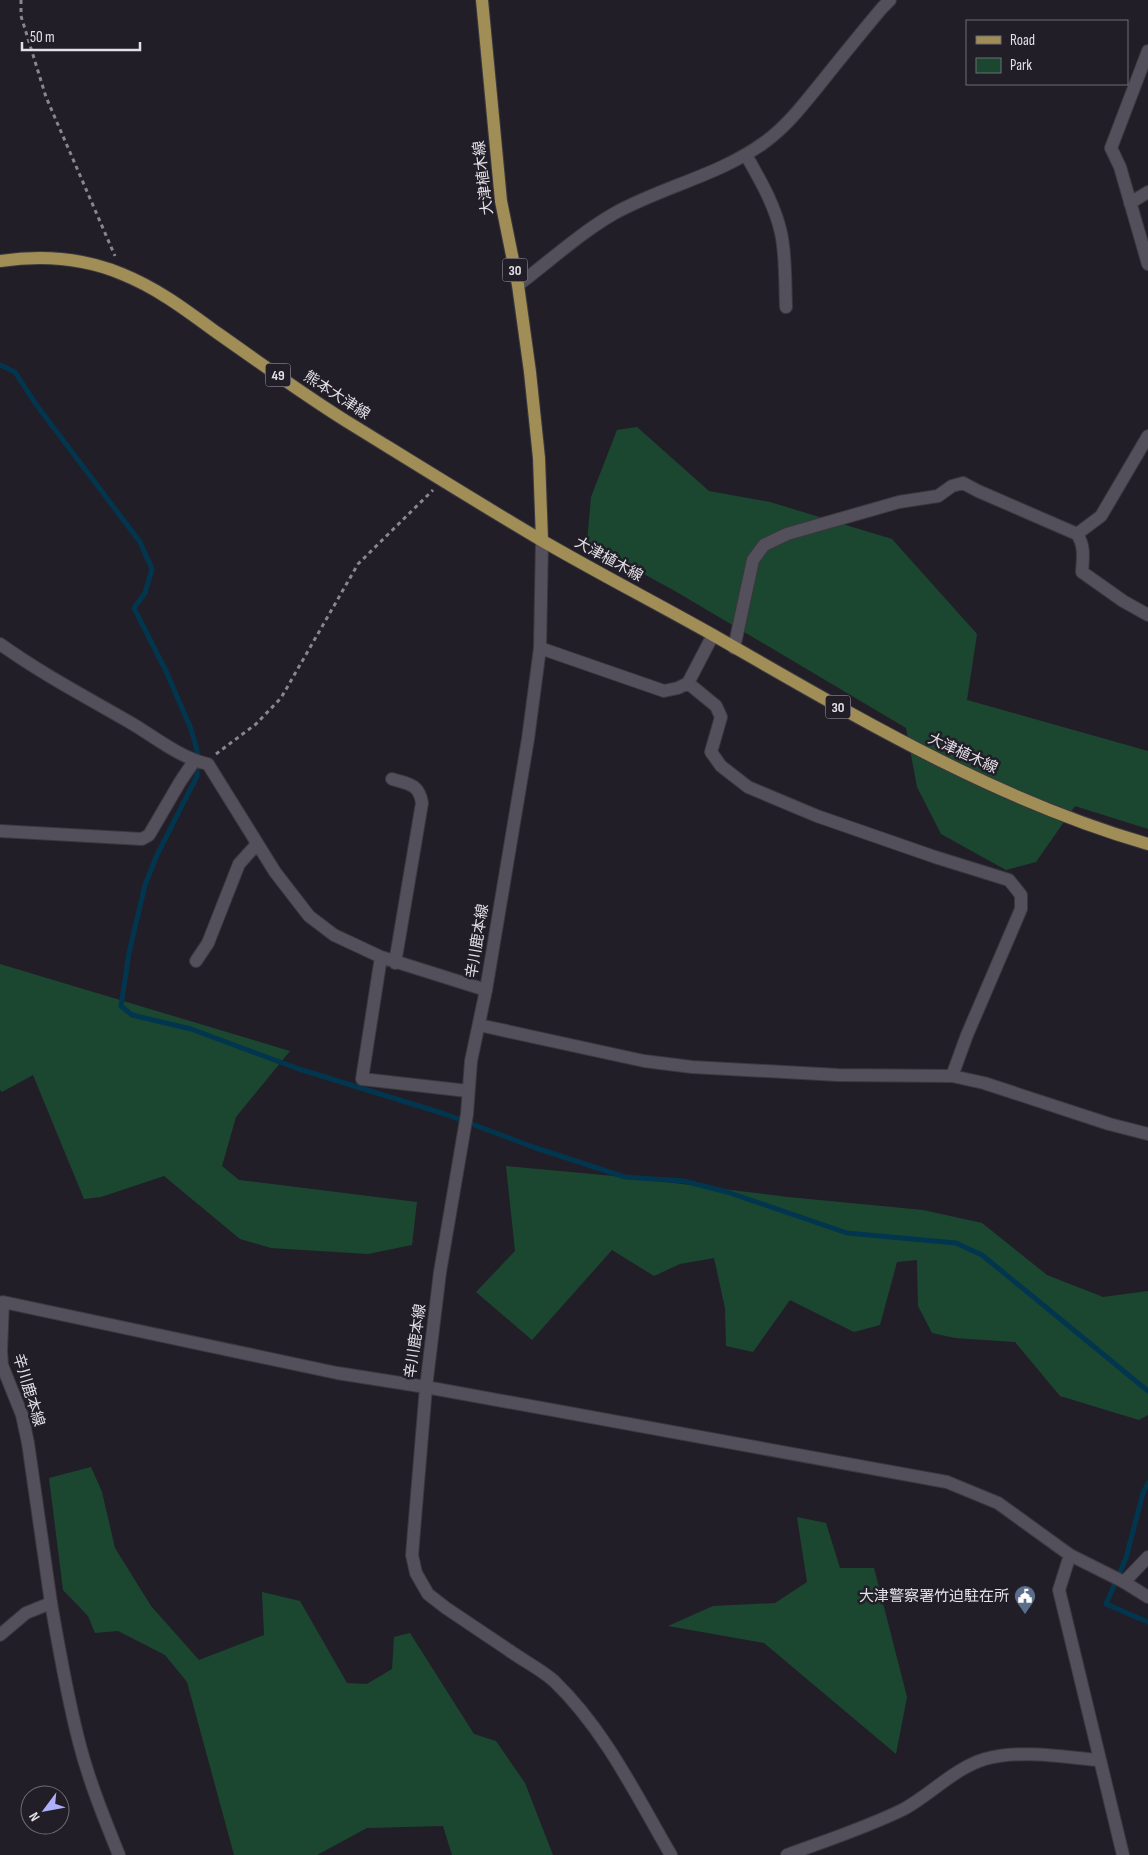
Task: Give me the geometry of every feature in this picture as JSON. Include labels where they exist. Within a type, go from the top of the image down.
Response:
[{"type":"main road","name":"大津植木線","points":[[482,0],[501,201],[518,285],[530,372],[538,448],[542,540],[866,723],[940,761],[1056,813],[1111,834],[1148,844]]},
{"type":"main road","name":"熊本大津線","points":[[0,260],[48,258],[88,262],[122,274],[162,294],[328,410],[542,540]]},
{"type":"street","points":[[518,285],[590,229],[615,213],[644,199],[706,175],[746,155],[767,141],[790,121],[890,0]]},
{"type":"street","points":[[1148,51],[1111,148],[1120,167],[1148,264]]},
{"type":"street","points":[[746,155],[759,176],[782,235],[786,307]]},
{"type":"street","points":[[1130,203],[1148,192]]},
{"type":"street","points":[[1077,534],[1101,516],[1148,436]]},
{"type":"street","points":[[734,648],[753,560],[764,544],[787,534],[899,502],[938,496],[952,486],[962,483],[1077,534],[1082,541],[1082,572],[1123,601],[1148,615]]},
{"type":"street","name":"辛川鹿本線","points":[[119,1855],[96,1797],[79,1744],[64,1677],[50,1602],[28,1443],[22,1415],[2,1365],[2,1302],[337,1373],[426,1387],[440,1272],[464,1132],[471,1062],[486,990],[526,748],[540,648],[542,540]]},
{"type":"street","points":[[540,648],[664,691],[678,688],[688,683],[712,635]]},
{"type":"street","points":[[0,644],[33,668],[194,761],[208,764],[275,872],[309,916],[334,935],[395,963],[486,990]]},
{"type":"street","points":[[688,683],[716,706],[721,717],[711,752],[721,766],[748,788],[817,816],[935,857],[1009,880],[1021,895],[1021,909],[967,1035],[952,1076]]},
{"type":"street","points":[[0,831],[142,840],[149,835],[194,761]]},
{"type":"street","points":[[392,779],[415,786],[420,793],[422,803],[395,963]]},
{"type":"street","points":[[196,961],[208,943],[238,864],[257,844]]},
{"type":"street","points":[[381,957],[362,1079],[468,1091]]},
{"type":"street","points":[[478,1025],[644,1061],[692,1067],[838,1074],[952,1076],[984,1083],[1109,1124],[1148,1134]]},
{"type":"street","points":[[671,1855],[605,1742],[584,1712],[552,1680],[428,1594],[416,1573],[412,1555],[426,1387],[947,1482],[998,1503],[1070,1555],[1124,1581],[1148,1597]]},
{"type":"street","points":[[1070,1555],[1059,1590],[1123,1855]]},
{"type":"street","points":[[1124,1581],[1148,1557]]},
{"type":"street","points":[[0,1635],[26,1613],[50,1602]]},
{"type":"street","points":[[787,1855],[904,1808],[967,1767],[984,1760],[1017,1755],[1099,1760]]},
{"type":"path","points":[[21,0],[21,16],[46,98],[122,274]]},
{"type":"path","points":[[194,761],[218,753],[256,724],[281,698],[358,564],[442,481]]},
{"type":"green space","points":[[637,427],[709,491],[770,502],[892,539],[977,634],[967,700],[1148,751],[1148,829],[1075,806],[1036,862],[1006,870],[941,834],[917,787],[906,728],[675,591],[587,543],[591,497],[617,430]]},
{"type":"green space","points":[[0,964],[290,1051],[236,1117],[222,1166],[239,1180],[417,1202],[412,1245],[368,1254],[271,1248],[240,1239],[164,1176],[101,1197],[84,1199],[33,1075],[2,1092],[0,1090]]},
{"type":"green space","points":[[506,1166],[625,1177],[788,1197],[923,1210],[982,1223],[1047,1275],[1103,1297],[1148,1291],[1148,1415],[1139,1420],[1060,1396],[1015,1342],[955,1338],[932,1333],[918,1306],[917,1260],[897,1262],[880,1325],[854,1332],[790,1300],[753,1352],[726,1346],[725,1308],[714,1258],[680,1264],[654,1276],[612,1250],[532,1340],[476,1292],[515,1251]]},
{"type":"green space","points":[[91,1467],[102,1492],[115,1548],[151,1606],[199,1660],[264,1635],[262,1592],[300,1601],[347,1683],[367,1684],[392,1669],[394,1637],[410,1633],[474,1734],[496,1741],[525,1783],[553,1855],[452,1855],[443,1826],[367,1828],[317,1855],[234,1855],[187,1682],[165,1655],[118,1631],[95,1633],[88,1616],[63,1590],[49,1478]]},
{"type":"green space","points":[[797,1517],[826,1523],[840,1568],[874,1568],[907,1697],[896,1754],[764,1643],[668,1626],[713,1606],[775,1603],[807,1582]]},
{"type":"waterway","points":[[0,365],[15,372],[35,403],[140,542],[152,569],[145,593],[134,608],[166,671],[191,729],[197,750],[197,776],[157,855],[145,885],[129,953],[121,1006],[132,1015],[191,1029],[299,1069],[445,1114],[533,1147],[625,1177],[684,1181],[727,1192],[847,1233],[956,1243],[982,1255],[1148,1391]]},
{"type":"waterway","points":[[1148,1483],[1143,1493],[1126,1558],[1106,1604],[1148,1622]]},
{"type":"place","name":"大津警察署竹迫駐在所","points":[[1025,1615]]}]
